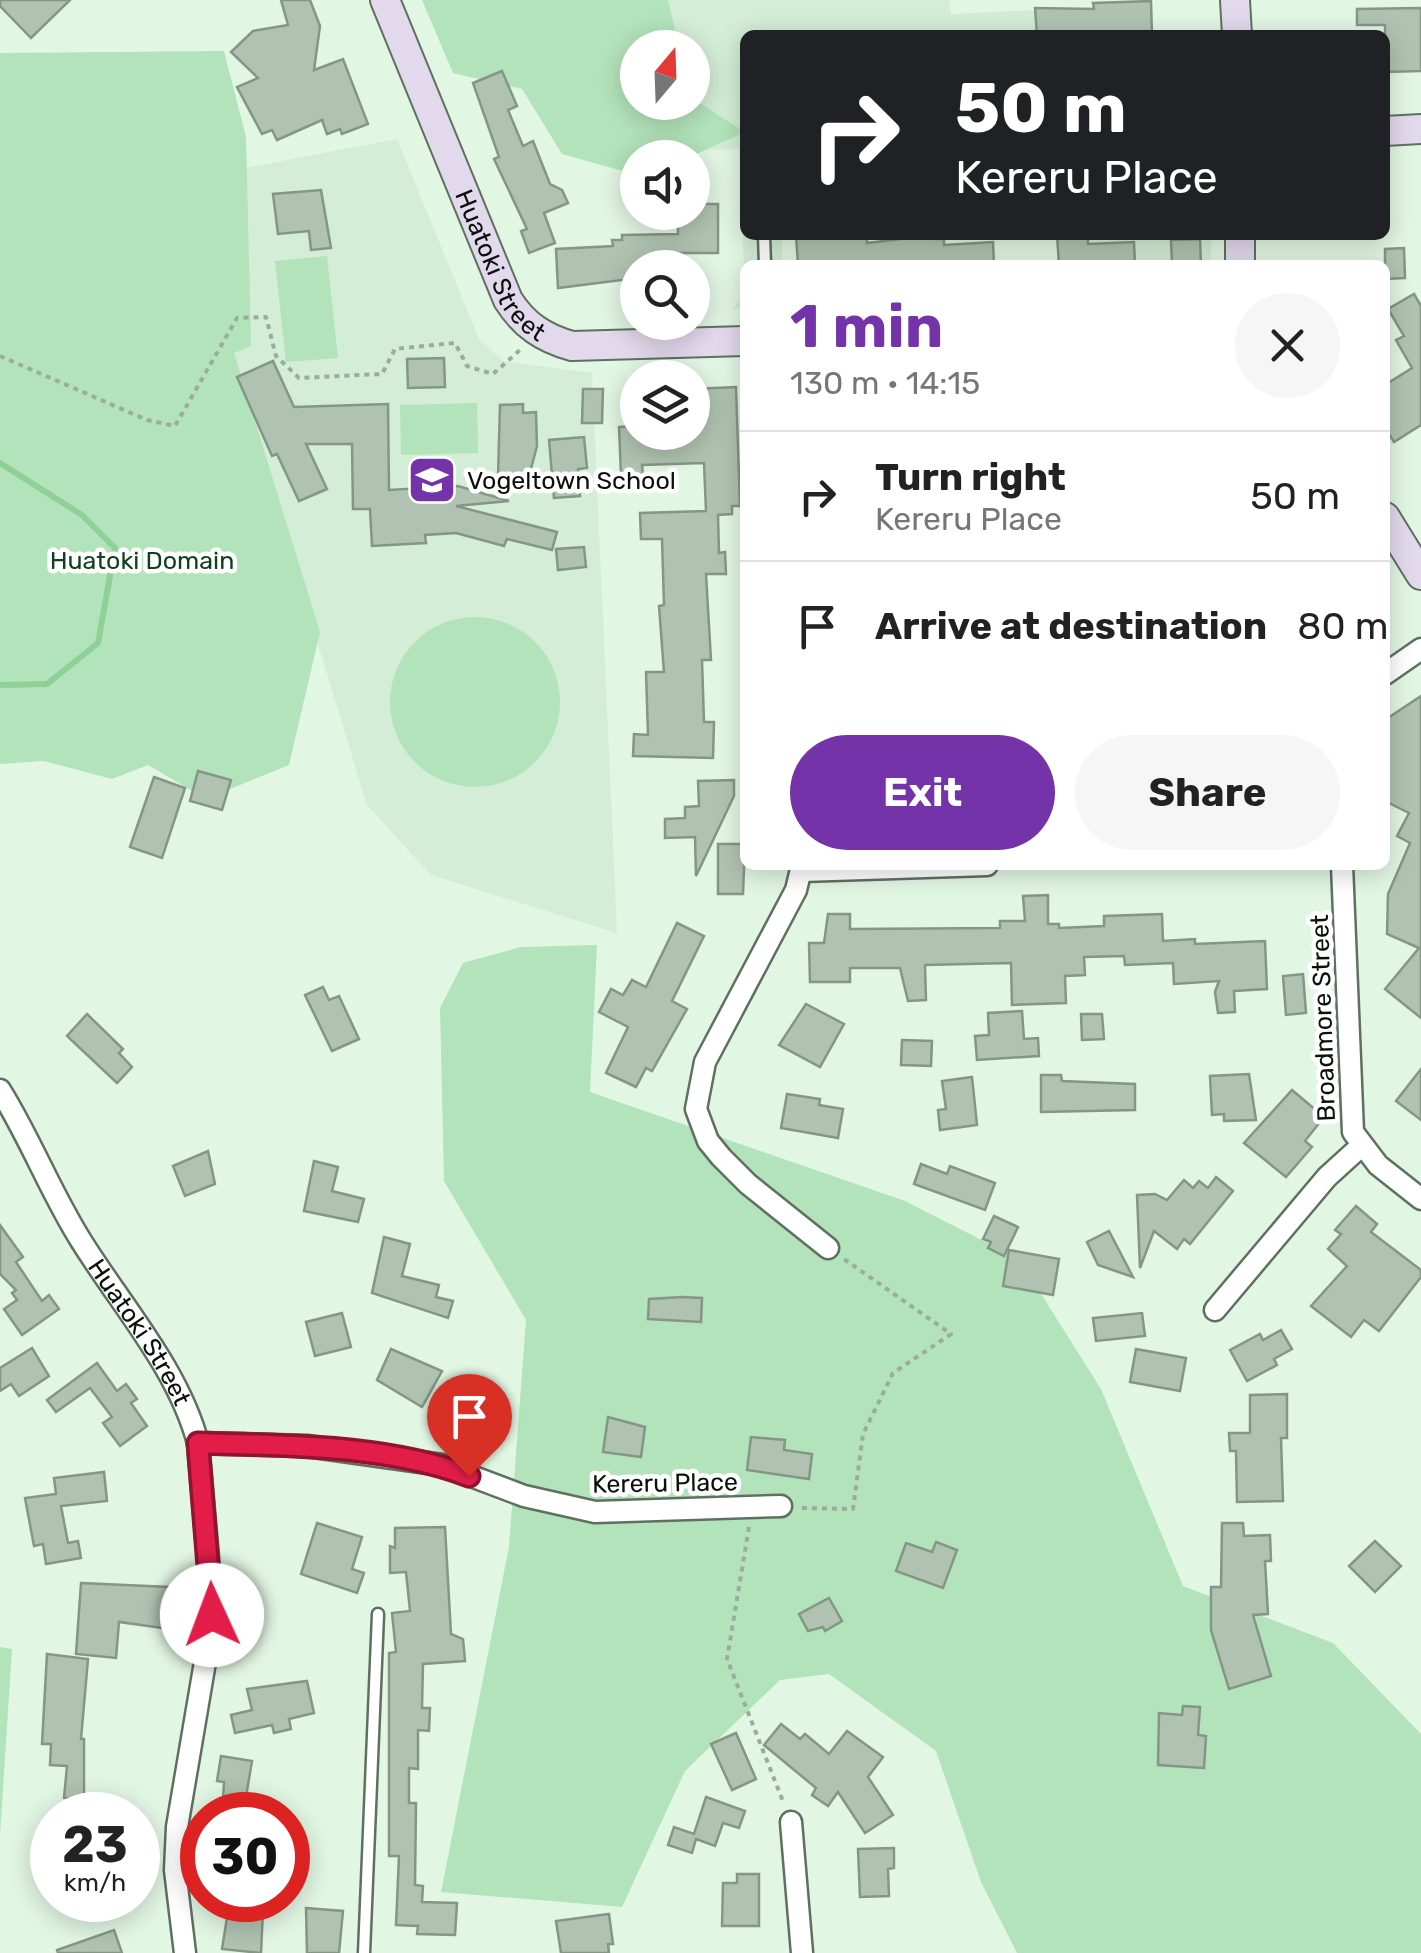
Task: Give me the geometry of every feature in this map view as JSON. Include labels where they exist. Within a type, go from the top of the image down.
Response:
[{"type":"main road","name":"Huatoki Street","points":[[385,0],[508,300],[538,333],[576,347],[740,342]]},
{"type":"main road","points":[[1235,0],[1238,30]]},
{"type":"main road","points":[[1390,131],[1421,130]]},
{"type":"main road","points":[[1390,525],[1421,575]]},
{"type":"street","points":[[1390,671],[1421,649]]},
{"type":"street","points":[[801,870],[705,1062],[696,1109],[708,1141],[721,1157],[828,1248]]},
{"type":"street","name":"Broadmore Street","points":[[1342,870],[1353,1132],[1360,1147],[1421,1199]]},
{"type":"street","name":"Huatoki Street","points":[[0,1090],[79,1238],[184,1402],[198,1443],[212,1615],[177,1827],[175,1870],[185,1953]]},
{"type":"street","points":[[1215,1310],[1337,1166],[1360,1147]]},
{"type":"street","name":"Kereru Place","points":[[198,1443],[308,1446],[442,1466],[524,1496],[595,1512],[781,1506]]},
{"type":"street","points":[[791,1822],[802,1953]]},
{"type":"lane","points":[[364,1953],[378,1614]]},
{"type":"path","points":[[0,356],[147,420],[174,426],[238,318],[266,317],[276,356],[300,378],[382,374],[395,349],[454,344],[468,366],[494,374],[538,333]]},
{"type":"path","points":[[791,1822],[726,1659],[752,1507],[853,1509],[864,1434],[894,1373],[951,1334],[828,1248]]},
{"type":"shaded area","points":[[643,0],[949,0],[951,14],[1036,10],[1037,30],[740,30],[740,173],[739,149],[710,150],[710,140],[663,140],[678,120],[710,120],[710,30],[646,30]]},
{"type":"shaded area","name":"Vogeltown School","points":[[397,139],[479,339],[503,361],[592,373],[617,933],[431,875],[367,805],[233,365],[188,179]]},
{"type":"shaded area","points":[[743,240],[782,240],[782,260],[744,260]]},
{"type":"shaded area","points":[[1080,240],[1211,240],[1211,260],[1082,260]]},
{"type":"green space","points":[[422,0],[668,0],[675,30],[620,30],[620,120],[710,120],[710,110],[740,129],[740,134],[710,148],[710,140],[620,140],[620,170],[562,154],[522,89],[453,73]]},
{"type":"green space","name":"Huatoki Domain","points":[[224,51],[246,137],[251,346],[234,353],[320,632],[289,765],[206,799],[148,765],[112,779],[44,761],[0,764],[0,53]]},
{"type":"green space","points":[[327,256],[338,358],[286,362],[275,261]]},
{"type":"green space","points":[[477,403],[478,453],[401,455],[400,405]]},
{"type":"green space","points":[[475,617],[507,624],[535,642],[553,670],[560,702],[553,734],[535,762],[507,780],[475,787],[443,780],[415,762],[397,734],[390,702],[397,670],[415,642],[443,624]]},
{"type":"green space","points":[[597,945],[590,1092],[905,1201],[1019,1259],[1101,1389],[1183,1586],[1333,1643],[1421,1734],[1421,1953],[1017,1953],[981,1882],[936,1751],[829,1674],[780,1680],[685,1771],[622,1907],[441,1892],[509,1547],[526,1320],[444,1181],[440,1008],[463,963],[521,947]]},
{"type":"green space","points":[[0,1647],[12,1649],[0,1836]]},
{"type":"building","points":[[0,0],[70,0],[31,38],[0,6]]},
{"type":"building","points":[[281,0],[310,0],[320,26],[314,70],[343,59],[368,124],[342,134],[340,129],[327,134],[322,120],[277,140],[272,130],[262,134],[237,87],[258,78],[231,52],[253,31],[288,25]]},
{"type":"building","points":[[1151,1],[1152,30],[1037,30],[1035,8],[1094,9],[1093,3]]},
{"type":"building","points":[[1421,8],[1421,71],[1390,72],[1390,30],[1385,30],[1385,25],[1357,25],[1357,9]]},
{"type":"building","points":[[502,71],[517,106],[508,110],[523,146],[533,141],[550,184],[562,190],[568,203],[544,213],[555,243],[529,253],[521,231],[527,229],[494,159],[499,157],[473,83]]},
{"type":"building","points":[[321,190],[331,248],[311,250],[309,231],[278,234],[273,194]]},
{"type":"building","points":[[710,204],[718,204],[718,253],[620,250],[620,280],[558,288],[556,249],[613,246],[612,240],[622,240],[622,235],[678,234],[678,230],[710,230]]},
{"type":"building","points":[[796,240],[944,240],[944,245],[993,242],[994,260],[798,260]]},
{"type":"building","points":[[1057,240],[1088,240],[1088,244],[1134,242],[1135,260],[1059,260]]},
{"type":"building","points":[[1171,240],[1200,240],[1201,260],[1172,260]]},
{"type":"building","points":[[1404,248],[1405,278],[1390,279],[1390,260],[1385,260],[1385,249]]},
{"type":"building","points":[[1414,294],[1421,306],[1421,425],[1394,442],[1390,436],[1390,382],[1412,368],[1396,340],[1404,336],[1390,308]]},
{"type":"building","points":[[444,358],[445,387],[408,388],[407,359]]},
{"type":"building","points":[[273,361],[294,407],[388,404],[389,490],[458,486],[509,501],[456,506],[557,532],[552,550],[507,539],[504,546],[456,533],[425,535],[426,543],[372,546],[370,509],[353,509],[352,444],[306,444],[327,489],[299,501],[277,454],[272,456],[237,377]]},
{"type":"building","points":[[736,387],[740,506],[732,506],[732,514],[718,515],[719,553],[725,552],[726,574],[706,574],[711,660],[702,660],[704,722],[714,722],[713,758],[633,756],[634,734],[648,735],[646,672],[664,672],[659,606],[664,605],[662,539],[641,539],[640,513],[706,511],[704,463],[642,465],[643,475],[621,476],[619,427],[620,450],[710,450],[710,388]]},
{"type":"building","points":[[583,389],[603,389],[602,423],[582,423]]},
{"type":"building","points":[[523,404],[523,413],[536,412],[537,446],[529,476],[498,477],[500,405]]},
{"type":"building","points":[[584,437],[587,468],[578,469],[580,496],[554,498],[549,440]]},
{"type":"building","points":[[584,547],[586,567],[558,570],[556,549]]},
{"type":"building","points":[[1421,696],[1421,1018],[1385,989],[1419,948],[1387,934],[1388,894],[1410,843],[1397,836],[1409,813],[1390,804],[1390,717]]},
{"type":"building","points":[[198,771],[231,780],[222,810],[190,801]]},
{"type":"building","points":[[154,777],[185,788],[162,858],[130,847]]},
{"type":"building","points":[[734,780],[734,796],[696,876],[695,837],[665,838],[665,819],[685,818],[685,807],[699,806],[698,781]]},
{"type":"building","points":[[718,844],[740,844],[743,894],[718,894]]},
{"type":"building","points":[[1048,895],[1048,924],[1059,924],[1059,928],[1104,926],[1104,916],[1162,914],[1163,941],[1265,941],[1267,989],[1234,991],[1235,1012],[1218,1013],[1215,992],[1219,981],[1174,984],[1173,963],[1125,965],[1124,956],[1084,957],[1085,975],[1065,976],[1066,1003],[1012,1005],[1011,963],[925,965],[926,1000],[908,1001],[900,968],[850,968],[850,982],[810,982],[809,943],[824,943],[828,914],[850,914],[850,929],[1000,928],[1000,921],[1025,921],[1023,896]]},
{"type":"building","points":[[677,923],[704,936],[672,1001],[687,1009],[652,1071],[646,1068],[636,1087],[606,1073],[628,1027],[599,1012],[611,989],[623,995],[632,980],[646,987]]},
{"type":"building","points":[[1303,974],[1306,1013],[1286,1015],[1283,976]]},
{"type":"building","points":[[323,987],[329,1000],[339,996],[359,1039],[332,1051],[305,995]]},
{"type":"building","points":[[806,1004],[844,1024],[820,1067],[779,1045]]},
{"type":"building","points":[[1022,1011],[1024,1039],[1038,1038],[1039,1056],[977,1060],[975,1036],[989,1035],[988,1013]]},
{"type":"building","points":[[87,1014],[123,1049],[119,1053],[132,1067],[117,1083],[67,1036]]},
{"type":"building","points":[[1081,1014],[1102,1014],[1104,1039],[1082,1040]]},
{"type":"building","points":[[902,1040],[932,1041],[931,1066],[901,1065]]},
{"type":"building","points":[[1421,1069],[1421,1120],[1396,1101]]},
{"type":"building","points":[[1249,1074],[1256,1120],[1224,1121],[1224,1114],[1212,1115],[1210,1076]]},
{"type":"building","points":[[1041,1075],[1061,1075],[1062,1081],[1135,1084],[1135,1110],[1041,1112]]},
{"type":"building","points":[[972,1077],[977,1125],[940,1130],[938,1110],[946,1109],[942,1081]]},
{"type":"building","points":[[1292,1090],[1324,1117],[1305,1141],[1312,1147],[1286,1177],[1244,1143]]},
{"type":"building","points":[[787,1094],[820,1099],[819,1105],[843,1109],[838,1138],[781,1128]]},
{"type":"building","points":[[208,1151],[215,1184],[185,1196],[173,1166]]},
{"type":"building","points":[[314,1161],[338,1167],[332,1191],[364,1199],[358,1222],[304,1211]]},
{"type":"building","points":[[921,1164],[947,1174],[950,1166],[995,1183],[985,1210],[914,1184]]},
{"type":"building","points":[[1216,1177],[1233,1191],[1190,1244],[1184,1239],[1177,1249],[1154,1231],[1140,1268],[1137,1195],[1155,1194],[1167,1200],[1184,1180],[1193,1188],[1199,1181],[1208,1188]]},
{"type":"building","points":[[1356,1206],[1377,1224],[1371,1232],[1421,1270],[1421,1277],[1379,1331],[1364,1320],[1351,1337],[1311,1306],[1347,1266],[1328,1249],[1341,1234],[1335,1230]]},
{"type":"building","points":[[994,1216],[1018,1227],[1004,1256],[988,1248],[991,1242],[983,1239]]},
{"type":"building","points":[[0,1225],[23,1257],[16,1262],[42,1301],[49,1295],[59,1309],[22,1335],[4,1309],[17,1300],[12,1293],[16,1290],[0,1274]]},
{"type":"building","points":[[1109,1231],[1133,1277],[1098,1265],[1087,1242]]},
{"type":"building","points":[[384,1237],[410,1244],[402,1276],[439,1285],[436,1297],[453,1301],[448,1318],[372,1293]]},
{"type":"building","points":[[1009,1250],[1059,1259],[1053,1295],[1003,1286]]},
{"type":"building","points":[[702,1298],[701,1322],[648,1319],[649,1299]]},
{"type":"building","points":[[342,1313],[351,1347],[315,1356],[306,1322]]},
{"type":"building","points":[[1142,1313],[1145,1336],[1096,1341],[1093,1318]]},
{"type":"building","points":[[1281,1330],[1292,1349],[1274,1359],[1277,1365],[1247,1381],[1230,1350],[1260,1334],[1263,1340]]},
{"type":"building","points":[[32,1348],[49,1376],[19,1396],[11,1384],[0,1391],[0,1368]]},
{"type":"building","points":[[391,1349],[442,1371],[422,1407],[377,1380]]},
{"type":"building","points":[[1136,1349],[1186,1358],[1180,1391],[1130,1382]]},
{"type":"building","points":[[97,1363],[117,1391],[126,1384],[137,1399],[131,1403],[147,1426],[120,1446],[103,1423],[112,1417],[90,1388],[56,1412],[47,1400]]},
{"type":"building","points":[[1287,1394],[1287,1438],[1281,1438],[1283,1501],[1237,1502],[1236,1451],[1230,1451],[1229,1433],[1250,1433],[1250,1395]]},
{"type":"building","points":[[608,1417],[645,1427],[641,1457],[603,1452]]},
{"type":"building","points":[[751,1437],[785,1440],[784,1450],[812,1454],[809,1479],[747,1470]]},
{"type":"building","points":[[104,1472],[107,1501],[61,1506],[68,1543],[78,1541],[81,1558],[46,1564],[43,1544],[34,1546],[25,1498],[56,1494],[54,1478]]},
{"type":"building","points":[[317,1523],[362,1537],[352,1569],[364,1573],[357,1593],[301,1574]]},
{"type":"building","points":[[1222,1523],[1243,1523],[1244,1536],[1270,1535],[1271,1561],[1265,1561],[1268,1614],[1253,1615],[1271,1676],[1229,1689],[1211,1630],[1211,1587],[1221,1587]]},
{"type":"building","points":[[445,1527],[451,1634],[463,1639],[465,1661],[423,1664],[422,1708],[430,1708],[429,1731],[418,1730],[418,1769],[409,1768],[409,1803],[416,1803],[415,1885],[423,1886],[422,1902],[457,1903],[455,1935],[417,1934],[418,1926],[396,1925],[399,1856],[389,1856],[389,1653],[396,1652],[392,1613],[410,1611],[406,1572],[390,1573],[390,1546],[395,1548],[395,1528]]},
{"type":"building","points":[[1375,1541],[1401,1566],[1375,1592],[1349,1566]]},
{"type":"building","points":[[936,1542],[957,1550],[943,1588],[896,1571],[906,1543],[932,1552]]},
{"type":"building","points":[[81,1583],[169,1587],[163,1628],[119,1622],[116,1658],[76,1654]]},
{"type":"building","points":[[829,1598],[842,1621],[825,1631],[823,1627],[808,1631],[799,1614]]},
{"type":"building","points":[[47,1654],[88,1659],[81,1739],[84,1792],[65,1792],[67,1766],[50,1765],[51,1744],[42,1744]]},
{"type":"building","points":[[307,1681],[314,1713],[289,1719],[291,1729],[274,1733],[272,1725],[235,1733],[231,1715],[252,1710],[247,1689]]},
{"type":"building","points":[[1183,1706],[1200,1707],[1198,1735],[1206,1736],[1204,1768],[1158,1765],[1159,1713],[1182,1715]]},
{"type":"building","points":[[781,1724],[800,1739],[805,1734],[829,1754],[847,1731],[883,1757],[868,1777],[893,1815],[865,1833],[838,1792],[828,1806],[812,1795],[816,1788],[764,1745]]},
{"type":"building","points":[[736,1733],[756,1779],[732,1790],[711,1744]]},
{"type":"building","points":[[221,1756],[252,1761],[247,1792],[223,1792],[224,1782],[217,1781]]},
{"type":"building","points":[[706,1797],[745,1811],[739,1828],[723,1823],[715,1846],[696,1839],[692,1853],[668,1845],[674,1827],[694,1834]]},
{"type":"building","points":[[894,1848],[894,1868],[888,1869],[889,1896],[860,1897],[858,1849]]},
{"type":"building","points":[[737,1874],[759,1874],[759,1926],[722,1926],[723,1883],[737,1883]]},
{"type":"building","points":[[310,1908],[343,1911],[339,1953],[307,1953]]},
{"type":"building","points":[[609,1914],[613,1944],[608,1944],[609,1953],[561,1953],[556,1921]]},
{"type":"building","points":[[226,1922],[262,1922],[261,1953],[222,1949]]},
{"type":"building","points":[[114,1930],[122,1953],[58,1953],[57,1950]]},
{"type":"waterway","points":[[0,463],[82,515],[115,548],[98,643],[47,684],[0,685]]},
{"type":"place","name":"Vogeltown School","points":[[432,480]]},
{"type":"route","points":[[212,1615],[212,1577],[198,1443],[308,1446],[442,1466],[469,1476]]}]
